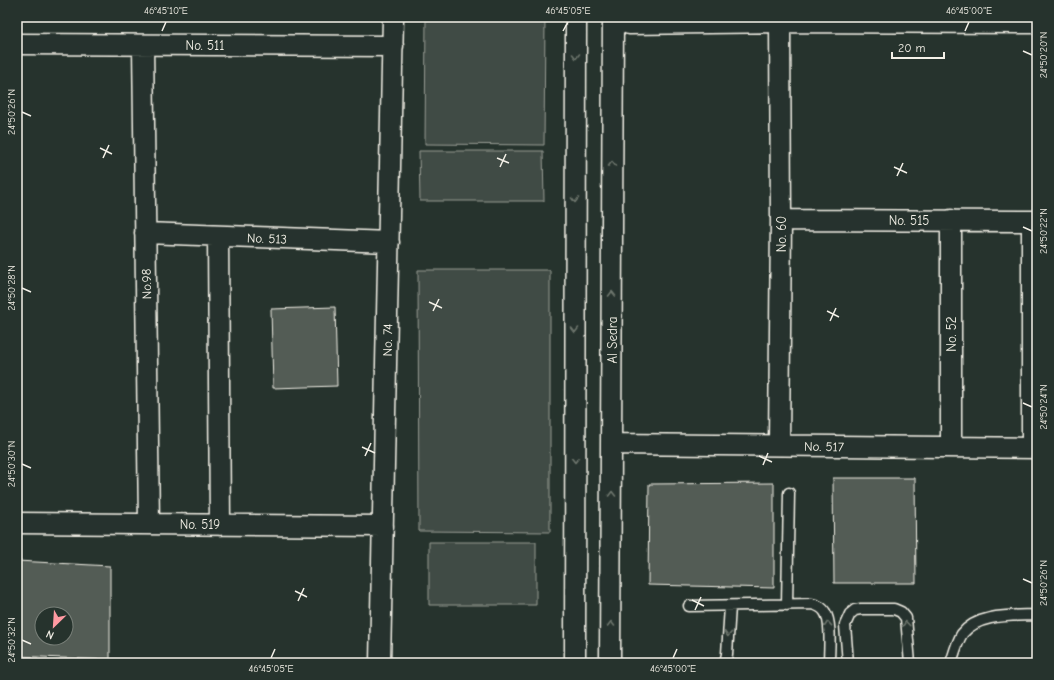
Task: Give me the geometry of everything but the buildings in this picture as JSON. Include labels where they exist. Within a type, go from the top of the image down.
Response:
[{"type":"street","name":"No. 74","points":[[380,663],[393,17]]},
{"type":"street","points":[[575,663],[576,17]]},
{"type":"street","name":"Al Sedra","points":[[610,663],[613,17]]},
{"type":"street","points":[[620,17],[629,24],[780,22],[1037,23]]},
{"type":"street","name":"No. 60","points":[[779,446],[781,220],[780,22]]},
{"type":"street","name":"No. 511","points":[[17,44],[392,46]]},
{"type":"street","name":"No.98","points":[[143,44],[150,524]]},
{"type":"street","name":"No. 515","points":[[781,220],[1034,221]]},
{"type":"street","name":"No. 52","points":[[951,220],[951,447]]},
{"type":"street","points":[[1034,221],[1035,448]]},
{"type":"street","name":"No. 513","points":[[145,233],[389,242]]},
{"type":"street","points":[[218,236],[220,525]]},
{"type":"street","name":"No. 517","points":[[612,444],[1035,448]]},
{"type":"street","name":"No. 519","points":[[17,523],[383,526]]},
{"type":"lane","points":[[787,605],[789,493]]},
{"type":"lane","points":[[689,606],[812,604],[819,606],[825,611],[828,619],[829,663]]},
{"type":"lane","points":[[725,663],[727,654],[730,606]]},
{"type":"lane","points":[[848,663],[845,626],[850,614],[854,610],[861,609],[894,609],[901,612],[906,618],[910,663]]},
{"type":"lane","points":[[951,663],[961,635],[972,624],[986,618],[1037,615]]},
{"type":"shaded area","points":[[426,17],[545,17],[544,145],[425,144]]},
{"type":"shaded area","points":[[419,151],[543,151],[544,201],[420,201]]},
{"type":"shaded area","points":[[418,270],[550,270],[550,532],[419,531]]},
{"type":"shaded area","points":[[429,542],[536,542],[536,605],[429,605]]}]
